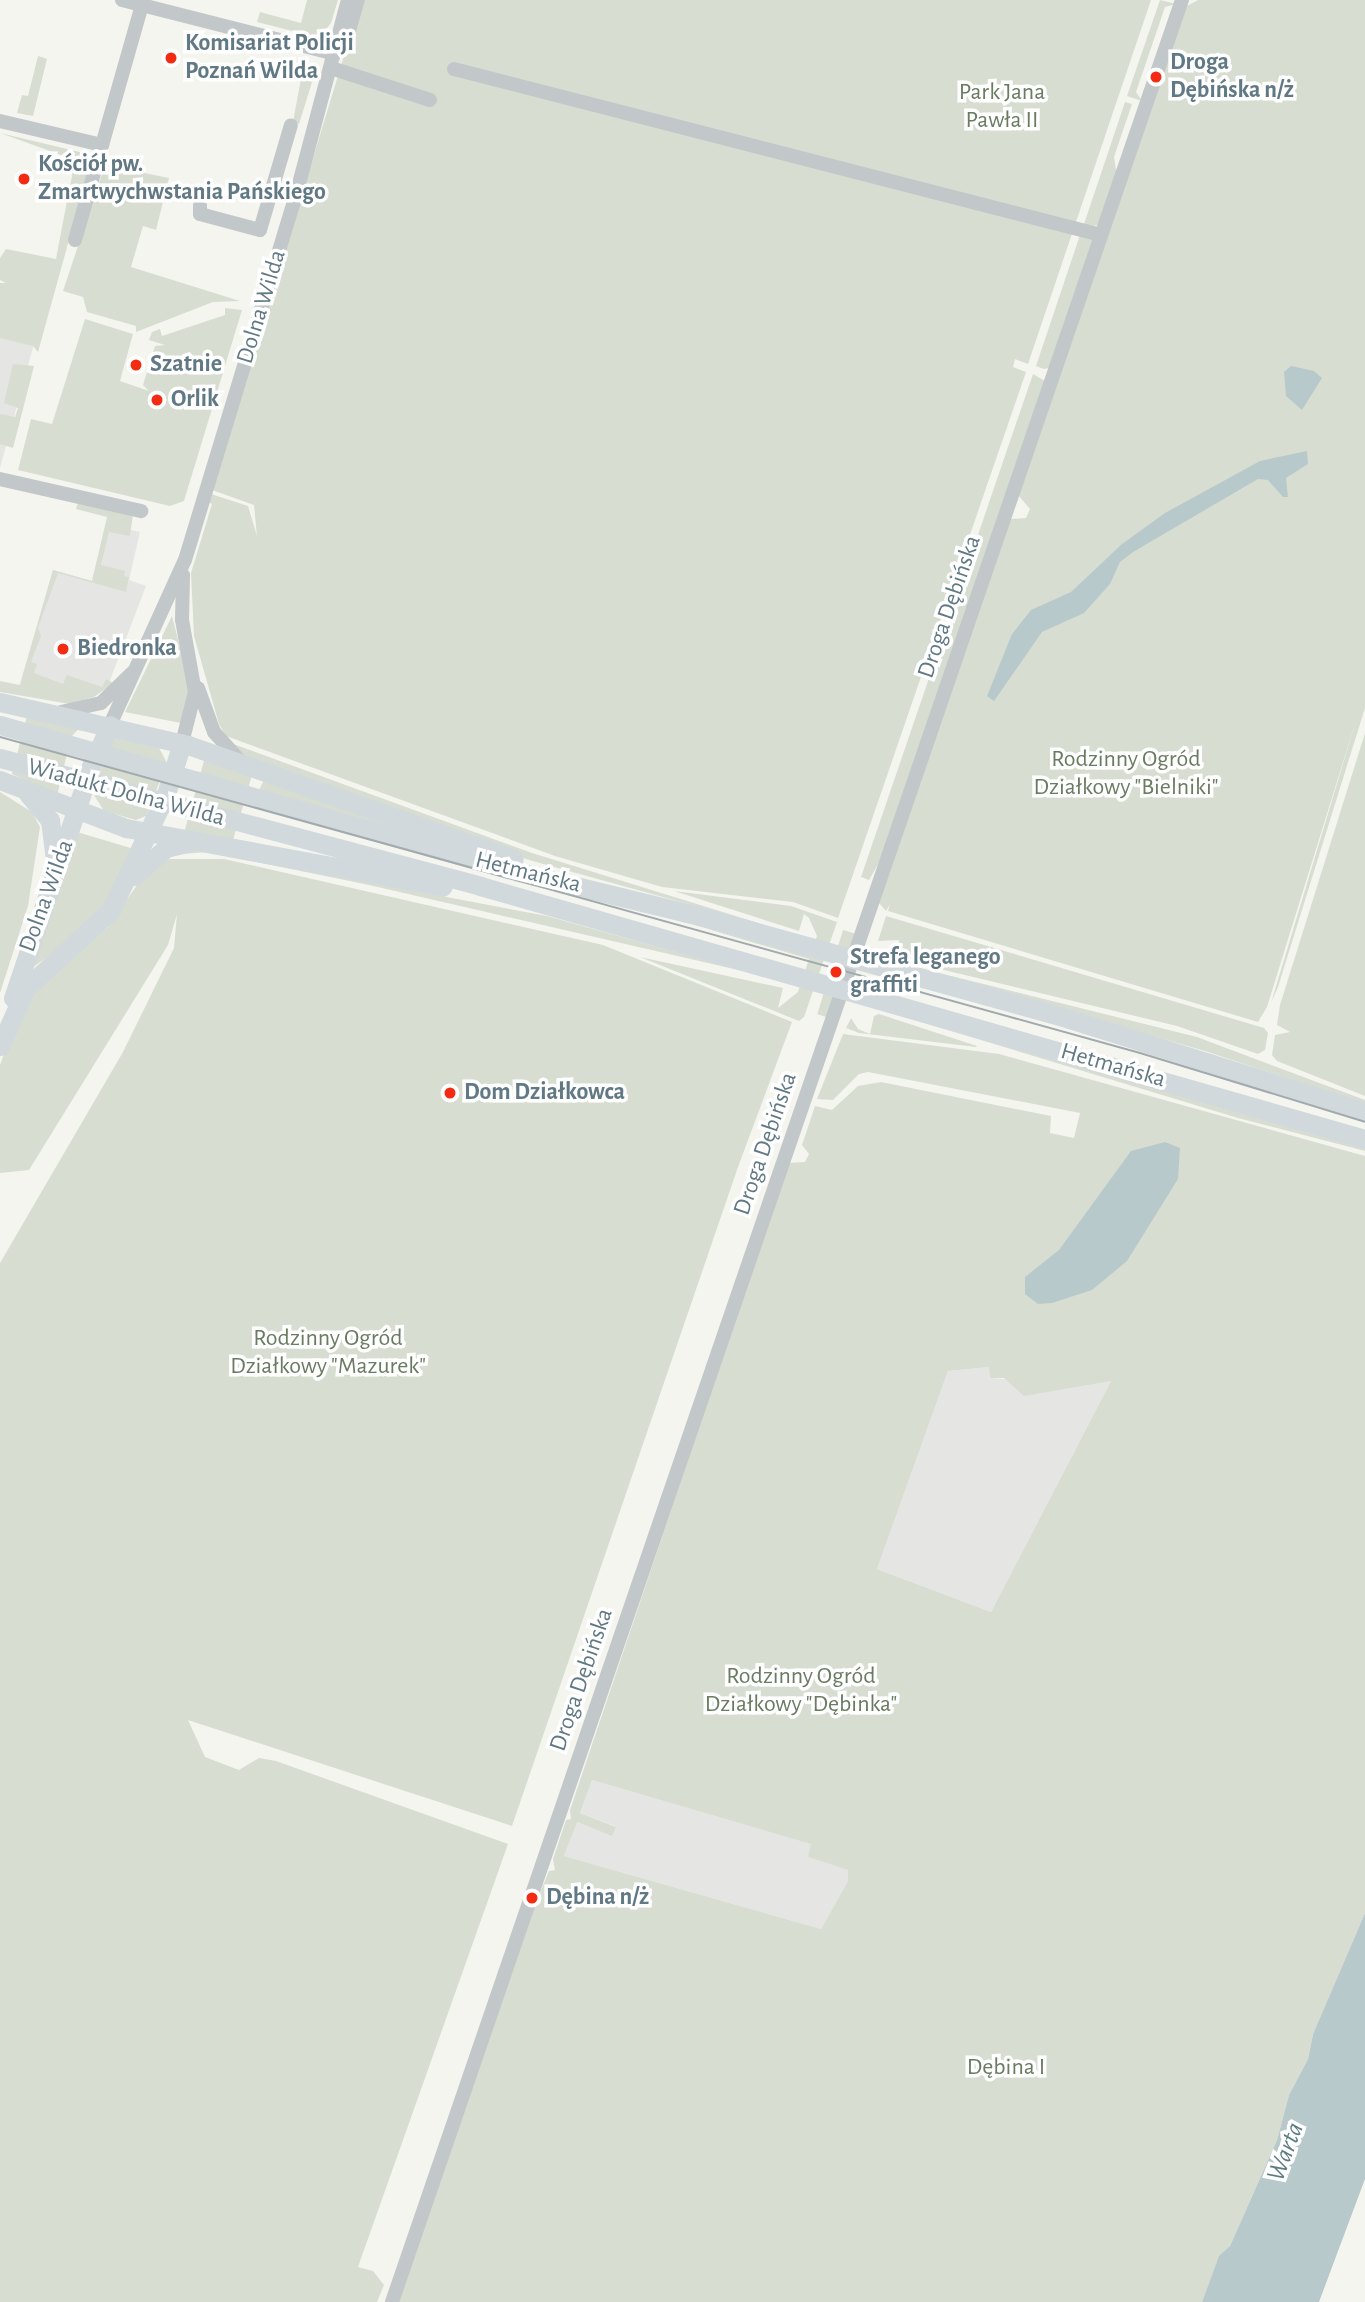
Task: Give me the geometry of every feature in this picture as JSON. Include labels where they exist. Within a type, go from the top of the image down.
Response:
[{"type":"main road","points":[[0,702],[182,743],[600,891]]},
{"type":"main road","name":"Wiadukt Dolna Wilda","points":[[0,725],[244,792]]},
{"type":"main road","name":"Dolna Wilda","points":[[0,1046],[53,875],[95,754],[110,725]]},
{"type":"main road","name":"Dolna Wilda","points":[[8,1023],[26,988],[100,925],[149,832],[182,743]]},
{"type":"main road","name":"Wiadukt Dolna Wilda","points":[[8,760],[235,823]]},
{"type":"main road","points":[[0,780],[77,811],[149,832],[566,912]]},
{"type":"main road","points":[[22,789],[53,827],[53,875]]},
{"type":"main road","name":"Hetmańska","points":[[244,792],[410,842],[813,947],[1199,1057],[1365,1112]]},
{"type":"main road","name":"Hetmańska","points":[[235,823],[411,867],[1365,1139]]},
{"type":"main road","points":[[121,889],[166,848],[205,843]]},
{"type":"street","points":[[122,0],[335,54]]},
{"type":"street","name":"Dolna Wilda","points":[[110,725],[185,560],[331,68],[348,0]]},
{"type":"street","name":"Dolna Wilda","points":[[335,54],[348,34],[358,0]]},
{"type":"street","name":"Droga Dębińska","points":[[392,2302],[1182,0]]},
{"type":"street","points":[[75,240],[142,5]]},
{"type":"street","points":[[331,68],[430,100]]},
{"type":"street","points":[[454,69],[1101,235]]},
{"type":"street","points":[[0,121],[102,145]]},
{"type":"street","points":[[200,205],[200,214],[260,230],[296,126]]},
{"type":"street","points":[[0,479],[141,511]]},
{"type":"street","name":"Dolna Wilda","points":[[182,743],[195,697],[195,677],[182,621],[185,560]]},
{"type":"street","points":[[47,712],[98,705],[138,667]]},
{"type":"street","points":[[195,677],[214,732],[229,752],[249,766]]},
{"type":"shaded area","points":[[0,288],[46,300],[0,468]]},
{"type":"shaded area","points":[[106,524],[140,532],[129,580],[146,586],[106,691],[19,687],[53,570],[92,581]]},
{"type":"shaded area","points":[[989,1367],[991,1378],[1077,1384],[1111,1381],[991,1612],[877,1569],[948,1371]]},
{"type":"shaded area","points":[[592,1780],[812,1844],[808,1857],[849,1870],[848,1881],[821,1929],[564,1856],[576,1822],[612,1835],[615,1826],[580,1813]]},
{"type":"green space","points":[[307,0],[338,0],[331,23],[322,34],[308,35],[257,22],[260,12],[301,23]]},
{"type":"green space","name":"Park Jana Pawła II","points":[[361,0],[1151,0],[1028,364],[1015,359],[1013,367],[1026,372],[838,918],[793,902],[662,887],[555,856],[226,736],[219,724],[194,636],[191,573],[212,504],[208,502],[211,494],[248,506],[257,536],[254,505],[212,490]]},
{"type":"green space","points":[[1160,0],[1176,4],[1165,7],[1136,92],[1142,101],[1127,96]]},
{"type":"green space","name":"Rodzinny Ogród Działkowy \"Bielniki\"","points":[[1198,0],[1365,0],[1365,708],[1278,987],[1271,1003],[1358,714],[1267,1007],[1258,1022],[888,911],[890,904],[886,911],[879,903],[1010,519],[1026,518],[1030,509],[1018,495],[1185,7]]},
{"type":"green space","points":[[38,56],[47,59],[33,116],[17,113],[22,95],[28,96]]},
{"type":"green space","points":[[304,62],[310,64],[313,79],[299,124],[293,122]]},
{"type":"green space","points":[[1125,102],[1132,104],[1114,157],[1117,176],[1100,225],[1083,227]]},
{"type":"green space","points":[[0,133],[92,155],[83,191],[70,187],[75,160]]},
{"type":"green space","points":[[105,165],[169,178],[156,230],[143,226],[131,267],[240,301],[213,302],[136,332],[136,326],[87,312],[83,297],[63,291]]},
{"type":"green space","points":[[69,190],[82,193],[38,352],[33,346],[0,338],[0,283],[6,283],[0,280],[0,258],[6,249],[56,259]]},
{"type":"green space","points":[[1080,235],[1093,239],[1049,368],[1044,369],[1036,366]]},
{"type":"green space","points":[[225,308],[242,310],[184,501],[170,506],[18,470],[31,419],[52,424],[85,319],[133,334],[120,381],[149,391],[143,385],[155,346],[165,345],[149,340],[152,332],[160,329],[162,336],[225,315]]},
{"type":"green space","points":[[13,364],[34,366],[13,448],[0,444],[0,414],[15,417],[18,408],[4,403]]},
{"type":"green space","points":[[1033,374],[1045,381],[886,850],[869,880],[861,877]]},
{"type":"green space","points":[[78,503],[133,514],[130,536],[109,532],[101,565],[125,571],[124,576],[129,577],[126,592],[58,573],[38,628],[41,636],[31,662],[37,664],[34,673],[63,684],[67,675],[102,687],[106,679],[113,683],[94,697],[70,704],[0,692],[0,681],[20,685],[53,570],[92,581],[107,517],[76,509]]},
{"type":"green space","points":[[172,616],[190,687],[181,723],[125,712]]},
{"type":"green space","points":[[27,716],[82,725],[71,737],[57,796],[12,774]]},
{"type":"green space","points":[[1365,733],[1365,1096],[1277,1061],[1272,1055],[1275,1035],[1290,1032],[1277,1025],[1280,1005]]},
{"type":"green space","points":[[116,738],[159,748],[167,763],[146,816],[136,820],[104,811],[94,795],[108,744]]},
{"type":"green space","points":[[225,741],[532,853],[768,926],[529,860],[244,757]]},
{"type":"green space","points":[[205,757],[252,775],[233,840],[184,833]]},
{"type":"green space","points":[[264,780],[471,851],[259,790]]},
{"type":"green space","points":[[0,792],[32,812],[40,827],[28,906],[0,993]]},
{"type":"green space","points":[[77,832],[134,849],[109,901],[86,929],[32,968]]},
{"type":"green space","points":[[192,849],[547,916],[747,972],[369,885],[207,852],[182,854]]},
{"type":"green space","name":"Rodzinny Ogród Działkowy \"Mazurek\"","points":[[169,859],[224,859],[603,945],[792,1022],[738,1167],[512,1826],[188,1720],[205,1757],[239,1770],[259,1758],[276,1761],[508,1844],[358,2267],[373,2271],[384,2285],[377,2302],[0,2302],[0,1263],[123,1052],[174,948],[177,914],[168,945],[29,1170],[0,1173],[0,1065],[18,1014],[56,965],[107,928],[149,868]]},
{"type":"green space","points":[[674,891],[791,906],[837,922],[804,1017],[799,1021],[640,957],[783,988],[778,1008],[798,992],[809,959],[704,928],[810,955],[817,936],[809,918],[804,914],[799,931]]},
{"type":"green space","points":[[886,916],[1264,1028],[1268,1033],[1265,1050],[1258,1054],[1177,1026],[898,959],[899,940],[878,941]]},
{"type":"green space","points":[[843,930],[856,934],[831,1018],[817,1014]]},
{"type":"green space","points":[[907,965],[1197,1037],[1365,1100],[1365,1104],[1205,1051]]},
{"type":"green space","points":[[888,1012],[1365,1147],[1365,1151],[1238,1118]]},
{"type":"green space","points":[[879,1014],[977,1046],[859,1033],[846,1028],[851,1018],[858,1029],[870,1034],[874,1016]]},
{"type":"green space","name":"Dębina I","points":[[843,1034],[999,1054],[1365,1156],[1365,1913],[1313,2034],[1308,2059],[1289,2095],[1277,2140],[1230,2246],[1219,2257],[1202,2302],[397,2302],[530,1917],[549,1871],[555,1870],[553,1859],[566,1820],[571,1819],[570,1810],[788,1163],[805,1162],[809,1154],[802,1145],[815,1106],[832,1110],[858,1086],[881,1082],[1051,1116],[1050,1133],[1074,1138],[1080,1113],[868,1072],[859,1074],[833,1100],[817,1099]],"holes":[[[989,1367],[990,1378],[1004,1378],[1024,1396],[1111,1381],[991,1612],[877,1569],[948,1371]],[[592,1780],[811,1844],[808,1857],[848,1870],[848,1881],[821,1929],[564,1856],[577,1822],[612,1836],[616,1827],[580,1813]]]},
{"type":"water","points":[[1291,366],[1314,371],[1322,378],[1302,410],[1286,396],[1284,372]]},
{"type":"water","points":[[1307,451],[1308,464],[1286,478],[1288,497],[1283,497],[1268,480],[1258,479],[1133,552],[1120,562],[1110,584],[1084,613],[1042,632],[994,701],[987,696],[1012,634],[1031,610],[1071,592],[1122,544],[1165,513],[1260,461]]},
{"type":"water","points":[[1165,1142],[1180,1148],[1178,1179],[1127,1261],[1092,1290],[1052,1303],[1038,1304],[1025,1294],[1025,1277],[1059,1250],[1131,1151]]},
{"type":"water","name":"Warta","points":[[1365,1913],[1365,2179],[1319,2302],[1202,2302],[1219,2256],[1230,2246],[1277,2140],[1289,2095],[1308,2059],[1313,2034]]},
{"type":"tram line","points":[[0,737],[1140,1053],[1365,1122]]},
{"type":"place","name":"Komisariat Policji Poznań Wilda","points":[[171,58]]},
{"type":"place","name":"Droga Dębińska n/ż","points":[[1156,77]]},
{"type":"place","name":"Kościół pw. Zmartwychwstania Pańskiego","points":[[24,179]]},
{"type":"place","name":"Szatnie","points":[[136,365]]},
{"type":"place","name":"Orlik","points":[[157,400]]},
{"type":"place","name":"Biedronka","points":[[63,649]]},
{"type":"place","name":"Strefa leganego graffiti","points":[[836,972]]},
{"type":"place","name":"Dom Działkowca","points":[[450,1093]]},
{"type":"place","name":"Dębina n/ż","points":[[532,1898]]},
{"type":"park label","name":"Rodzinny Ogród Działkowy \"Dębinka\"","points":[[801,1691]]}]
